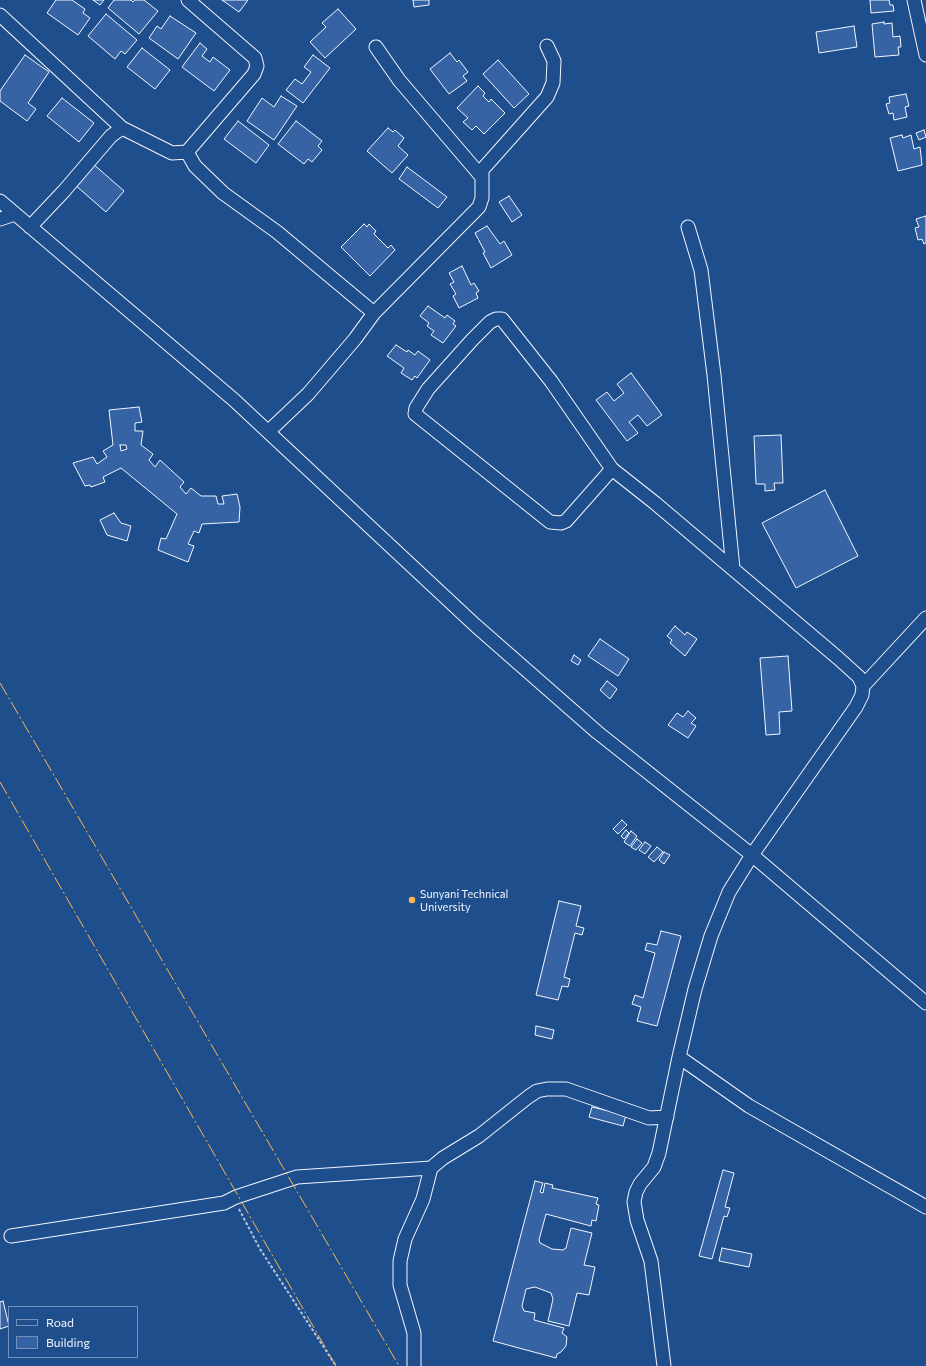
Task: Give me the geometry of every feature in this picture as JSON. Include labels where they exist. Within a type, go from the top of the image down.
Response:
[{"type":"street","points":[[0,15],[122,128],[172,153],[187,152],[254,74],[257,66],[255,58],[188,0]]},
{"type":"street","points":[[914,0],[926,55]]},
{"type":"street","points":[[269,432],[308,394],[355,339],[374,313],[479,207],[482,198],[482,170],[547,97],[554,83],[554,61],[547,46]]},
{"type":"street","points":[[376,47],[399,80],[481,176]]},
{"type":"street","points":[[30,227],[64,191],[111,136],[122,128]]},
{"type":"street","points":[[187,152],[195,166],[223,193],[277,232],[374,313]]},
{"type":"street","points":[[0,201],[269,432],[475,625],[597,732],[752,855],[926,1003]]},
{"type":"street","points":[[0,219],[15,214]]},
{"type":"street","points":[[688,227],[701,270],[714,375],[733,569]]},
{"type":"street","points":[[612,469],[566,521],[561,523],[550,522],[415,414],[416,408],[428,390],[472,340],[490,322],[496,319],[502,319],[551,381],[612,469],[848,667],[859,677],[863,686],[862,694],[856,707],[752,855],[729,892],[711,936],[696,989],[678,1057],[659,1153],[654,1166],[640,1184],[636,1192],[634,1202],[637,1220],[651,1261],[664,1366]]},
{"type":"street","points":[[863,686],[926,618]]},
{"type":"street","points":[[678,1057],[749,1106],[926,1207]]},
{"type":"street","points":[[414,1366],[414,1333],[400,1285],[400,1261],[405,1239],[423,1199],[431,1168],[443,1158],[479,1136],[537,1091],[555,1088],[566,1089],[649,1118],[667,1118]]},
{"type":"street","points":[[11,1236],[224,1203],[297,1177],[431,1168]]},
{"type":"path","points":[[234,1199],[260,1249],[336,1366]]},
{"type":"building","points":[[56,0],[72,0],[85,9],[83,13],[90,18],[78,35],[47,13]]},
{"type":"building","points":[[93,0],[104,0],[100,5]]},
{"type":"building","points":[[114,0],[131,0],[133,2],[135,0],[144,0],[158,11],[139,34],[108,8]]},
{"type":"building","points":[[222,0],[248,0],[239,12]]},
{"type":"building","points":[[413,0],[429,0],[429,5],[414,7]]},
{"type":"building","points":[[870,0],[889,0],[890,5],[893,5],[894,11],[871,13]]},
{"type":"building","points":[[338,9],[356,29],[325,58],[310,42],[326,27],[322,23]]},
{"type":"building","points":[[106,14],[137,40],[125,54],[121,51],[115,59],[88,36]]},
{"type":"building","points":[[170,16],[196,33],[178,59],[149,38],[157,26],[161,29]]},
{"type":"building","points":[[884,22],[884,24],[892,23],[893,37],[900,36],[901,47],[898,47],[899,55],[875,57],[872,24]]},
{"type":"building","points":[[854,26],[857,47],[819,53],[816,32]]},
{"type":"building","points":[[200,43],[207,49],[202,56],[210,62],[213,57],[230,70],[214,91],[182,67]]},
{"type":"building","points":[[142,48],[170,70],[155,89],[127,67]]},
{"type":"building","points":[[450,53],[457,62],[459,60],[468,72],[463,76],[467,81],[449,94],[430,69]]},
{"type":"building","points":[[25,55],[49,72],[28,103],[36,109],[27,121],[0,101],[0,91]]},
{"type":"building","points":[[313,55],[330,68],[303,103],[286,90],[295,79],[302,84],[311,72],[304,67]]},
{"type":"building","points":[[498,60],[529,94],[514,108],[483,74]]},
{"type":"building","points":[[478,86],[485,93],[483,96],[489,102],[491,99],[505,113],[484,134],[476,126],[472,130],[463,122],[468,118],[457,108]]},
{"type":"building","points":[[906,94],[909,106],[905,107],[907,117],[894,120],[893,113],[889,114],[886,104],[890,103],[889,97]]},
{"type":"building","points":[[281,96],[297,106],[274,140],[247,121],[262,98],[274,107]]},
{"type":"building","points":[[62,98],[94,123],[79,142],[47,116]]},
{"type":"building","points":[[238,121],[269,145],[256,163],[224,139]]},
{"type":"building","points":[[296,121],[322,141],[318,146],[322,150],[312,162],[308,159],[304,164],[278,144]]},
{"type":"building","points":[[388,128],[393,132],[395,130],[404,138],[398,146],[408,155],[392,173],[367,151]]},
{"type":"building","points":[[924,130],[926,137],[919,140],[916,133]]},
{"type":"building","points":[[902,135],[903,138],[911,135],[914,149],[920,147],[922,165],[898,171],[890,138]]},
{"type":"building","points":[[92,163],[124,191],[106,212],[74,184]]},
{"type":"building","points":[[407,167],[447,197],[438,208],[399,179]]},
{"type":"building","points":[[509,196],[522,215],[512,222],[499,202]]},
{"type":"building","points":[[926,216],[926,243],[924,244],[922,239],[918,240],[915,228],[919,227],[916,219]]},
{"type":"building","points":[[364,224],[367,227],[369,224],[376,231],[374,234],[388,248],[391,245],[395,250],[370,276],[341,247]]},
{"type":"building","points":[[487,226],[500,244],[504,241],[512,255],[491,268],[475,233]]},
{"type":"building","points":[[462,266],[471,285],[474,283],[479,291],[476,293],[478,298],[459,308],[453,296],[456,294],[450,284],[454,282],[449,273]]},
{"type":"building","points":[[428,306],[445,318],[447,315],[455,321],[453,324],[456,326],[443,343],[431,335],[434,331],[427,326],[429,323],[420,316]]},
{"type":"building","points":[[396,345],[415,355],[418,351],[430,360],[417,378],[415,376],[412,380],[401,373],[404,368],[387,356]]},
{"type":"building","points":[[631,373],[662,415],[647,426],[638,415],[629,422],[638,433],[627,441],[596,400],[607,392],[614,401],[624,393],[617,384]]},
{"type":"building","points":[[139,407],[142,422],[135,423],[135,431],[143,431],[141,445],[153,454],[149,460],[155,467],[160,460],[184,482],[180,487],[186,494],[191,488],[201,496],[216,496],[218,504],[224,504],[222,496],[237,494],[240,507],[239,522],[202,524],[199,533],[194,531],[188,544],[194,546],[188,562],[158,550],[161,538],[166,539],[177,514],[121,468],[103,477],[105,482],[91,487],[90,485],[85,486],[73,463],[93,457],[97,464],[107,457],[103,451],[113,445],[109,410]],"holes":[[[120,445],[126,445],[127,449],[121,451]]]},
{"type":"building","points":[[781,435],[783,483],[774,483],[775,490],[765,491],[765,484],[756,484],[754,436]]},
{"type":"building","points":[[825,490],[858,556],[796,588],[762,523]]},
{"type":"building","points":[[114,513],[121,523],[131,526],[127,541],[107,535],[100,520]]},
{"type":"building","points":[[675,626],[685,635],[687,632],[697,639],[685,656],[670,643],[672,640],[667,636]]},
{"type":"building","points":[[600,639],[629,659],[618,676],[588,656]]},
{"type":"building","points":[[574,655],[581,660],[578,665],[571,661]]},
{"type":"building","points":[[788,656],[792,711],[779,712],[780,734],[766,735],[760,658]]},
{"type":"building","points":[[607,681],[617,689],[610,699],[600,690]]},
{"type":"building","points":[[688,711],[696,718],[691,723],[696,726],[688,738],[668,725],[677,713],[683,717]]},
{"type":"building","points":[[622,820],[627,825],[618,834],[613,829]]},
{"type":"building","points":[[626,830],[629,833],[624,839],[621,836]]},
{"type":"building","points":[[631,831],[637,836],[630,846],[624,842]]},
{"type":"building","points":[[637,839],[642,843],[636,850],[631,847]]},
{"type":"building","points":[[645,842],[651,846],[645,854],[639,850]]},
{"type":"building","points":[[657,847],[663,852],[654,862],[648,857]]},
{"type":"building","points":[[664,852],[670,855],[664,864],[659,860]]},
{"type":"building","points":[[559,901],[581,906],[576,926],[584,928],[582,935],[575,933],[564,977],[570,979],[568,987],[562,986],[558,1000],[536,995]]},
{"type":"building","points":[[661,931],[681,936],[657,1026],[637,1021],[641,1007],[632,1004],[635,995],[643,998],[655,953],[645,950],[647,943],[657,945]]},
{"type":"building","points":[[536,1026],[554,1030],[552,1039],[535,1035]]},
{"type":"building","points":[[592,1107],[626,1115],[623,1126],[589,1117]]},
{"type":"building","points":[[723,1170],[734,1173],[725,1207],[730,1208],[727,1217],[724,1216],[712,1259],[699,1256]]},
{"type":"building","points":[[535,1181],[543,1183],[540,1192],[543,1193],[545,1183],[553,1185],[552,1188],[598,1198],[596,1204],[599,1205],[596,1221],[592,1220],[591,1226],[546,1214],[539,1240],[540,1243],[552,1249],[563,1250],[566,1248],[571,1228],[592,1233],[584,1265],[595,1267],[589,1295],[577,1293],[569,1326],[548,1321],[553,1299],[551,1293],[535,1287],[526,1289],[522,1306],[524,1311],[535,1313],[534,1320],[564,1328],[562,1333],[567,1337],[566,1346],[557,1354],[556,1358],[493,1341]]},
{"type":"building","points":[[722,1248],[752,1254],[749,1267],[719,1261]]},
{"type":"building","points":[[3,1301],[8,1326],[0,1329],[0,1302]]},
{"type":"power","points":[[0,683],[399,1366]]},
{"type":"power","points":[[0,782],[336,1366]]},
{"type":"place","name":"Sunyani Technical University","points":[[412,900]]}]
